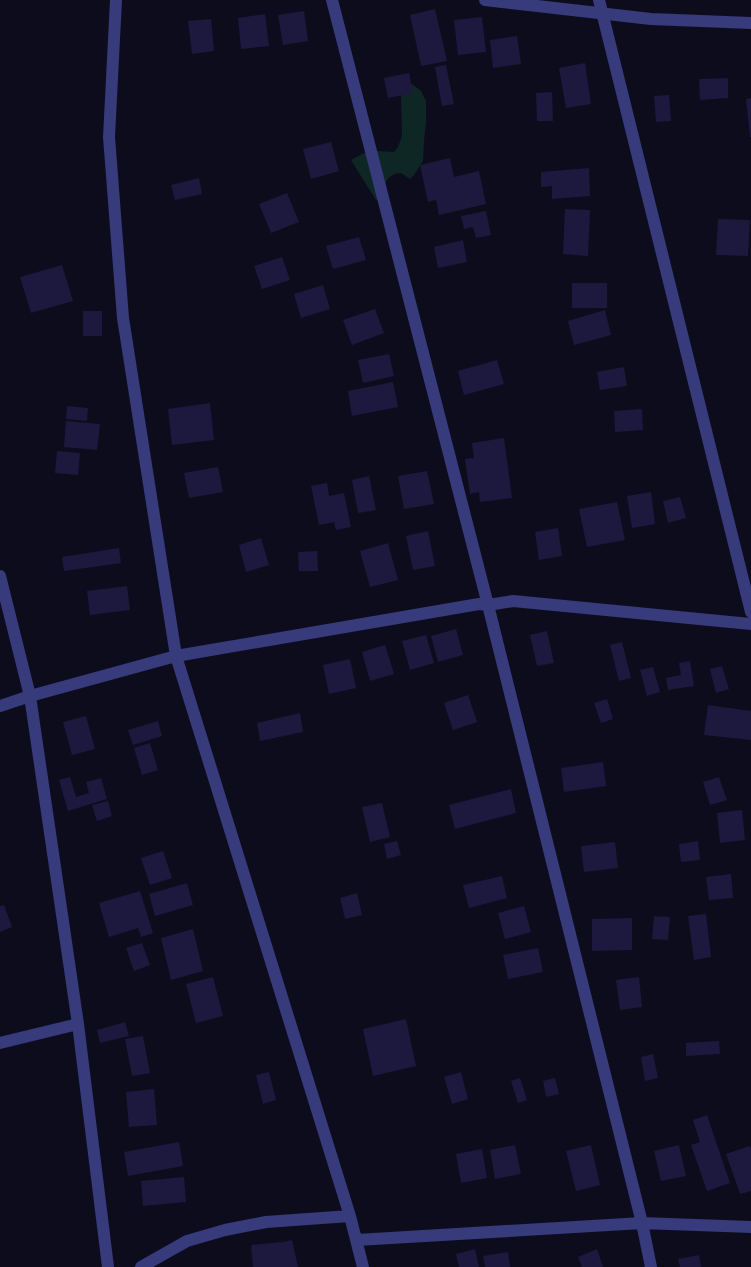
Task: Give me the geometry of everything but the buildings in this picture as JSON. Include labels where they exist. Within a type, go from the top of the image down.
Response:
[{"type":"street","points":[[116,0],[109,136],[123,318],[176,656],[350,1216],[363,1267]]},
{"type":"street","points":[[332,0],[488,605],[642,1223],[651,1267]]},
{"type":"street","points":[[485,0],[651,19],[751,23]]},
{"type":"street","points":[[599,0],[751,612]]},
{"type":"street","points":[[0,576],[30,696],[78,1024],[108,1267]]},
{"type":"street","points":[[0,706],[176,656],[479,604],[488,605],[513,601],[751,624]]},
{"type":"street","points":[[0,1043],[78,1024]]},
{"type":"street","points":[[141,1267],[188,1241],[225,1230],[266,1222],[350,1216]]},
{"type":"street","points":[[357,1240],[642,1223],[751,1227]]},
{"type":"green space","points":[[412,84],[421,91],[426,101],[423,161],[410,179],[401,173],[388,178],[380,200],[376,200],[351,160],[366,152],[394,152],[402,136],[401,94],[407,85]]}]
